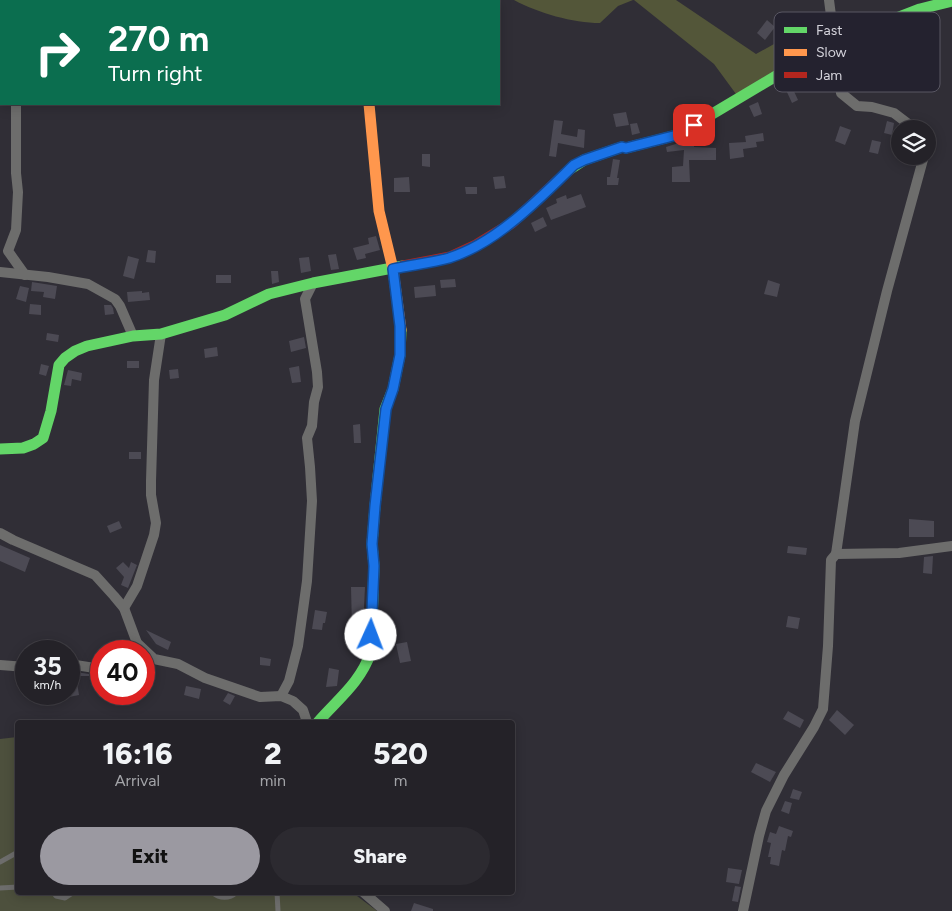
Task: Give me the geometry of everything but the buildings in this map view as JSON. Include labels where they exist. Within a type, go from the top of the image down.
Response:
[{"type":"street","points":[[912,12],[952,1]]},
{"type":"street","points":[[0,449],[9,447],[23,448],[43,438],[51,411],[59,365],[75,351],[86,346],[133,336],[161,334],[225,315],[269,294],[312,283],[450,258],[476,246],[512,223],[574,165],[622,147],[626,148],[677,135],[774,77]]},
{"type":"street","points":[[841,92],[857,106],[872,107],[894,113],[904,120]]},
{"type":"street","points":[[16,105],[16,173],[18,192],[16,230],[8,251],[25,275]]},
{"type":"street","points":[[320,720],[359,679],[367,665],[371,652],[374,566],[372,544],[375,506],[386,409],[393,389],[400,355],[400,326],[393,269],[379,211],[369,105]]},
{"type":"street","points":[[743,911],[758,836],[766,811],[784,775],[823,709],[831,560],[836,554],[855,421],[887,291],[922,165]]},
{"type":"street","points":[[0,272],[88,284],[114,299],[120,306],[133,336]]},
{"type":"street","points":[[281,696],[289,681],[298,646],[307,582],[312,501],[307,438],[312,426],[314,402],[318,388],[305,298],[312,283]]},
{"type":"street","points":[[124,608],[137,586],[154,535],[156,522],[151,495],[151,481],[154,380],[161,334]]},
{"type":"street","points":[[0,533],[95,575],[124,608],[136,640]]},
{"type":"street","points":[[836,554],[899,553],[952,546]]},
{"type":"street","points":[[155,661],[178,664],[205,678],[260,697],[281,696],[293,701],[303,710],[306,720]]},
{"type":"street","points":[[0,665],[15,666]]},
{"type":"street","points":[[366,895],[385,911]]},
{"type":"lane","points":[[0,862],[15,854]]},
{"type":"lane","points":[[0,888],[15,887]]},
{"type":"lane","points":[[55,895],[65,898],[70,895]]},
{"type":"lane","points":[[218,895],[223,898],[232,895]]},
{"type":"lane","points":[[277,895],[278,911]]},
{"type":"green space","points":[[514,0],[633,0],[618,6],[600,23],[590,23],[556,16]]},
{"type":"green space","points":[[634,0],[676,0],[756,54],[774,44],[774,73],[736,94],[714,64]]},
{"type":"green space","points":[[15,737],[15,895],[356,895],[377,911],[0,911],[0,739]]},
{"type":"traffic: fast","points":[[912,12],[952,1]]},
{"type":"traffic: fast","points":[[570,169],[584,160],[622,147],[626,148],[677,135],[774,77]]},
{"type":"traffic: fast","points":[[0,449],[23,448],[43,438],[51,411],[59,365],[75,351],[87,346],[133,336],[161,334],[225,315],[269,294],[313,283],[403,266]]},
{"type":"traffic: fast","points":[[320,720],[355,681],[371,652],[374,566],[372,544],[375,506],[385,409],[393,389],[400,355],[401,330]]},
{"type":"traffic: slow","points":[[369,105],[379,211],[393,269],[401,330]]},
{"type":"traffic: jam","points":[[403,266],[450,257],[476,245],[512,223],[570,169]]},
{"type":"route","points":[[371,635],[374,566],[372,544],[375,506],[386,409],[393,389],[400,355],[400,326],[393,269],[450,258],[476,246],[512,223],[574,165],[584,160],[622,147],[626,148],[677,135],[694,125]]}]
